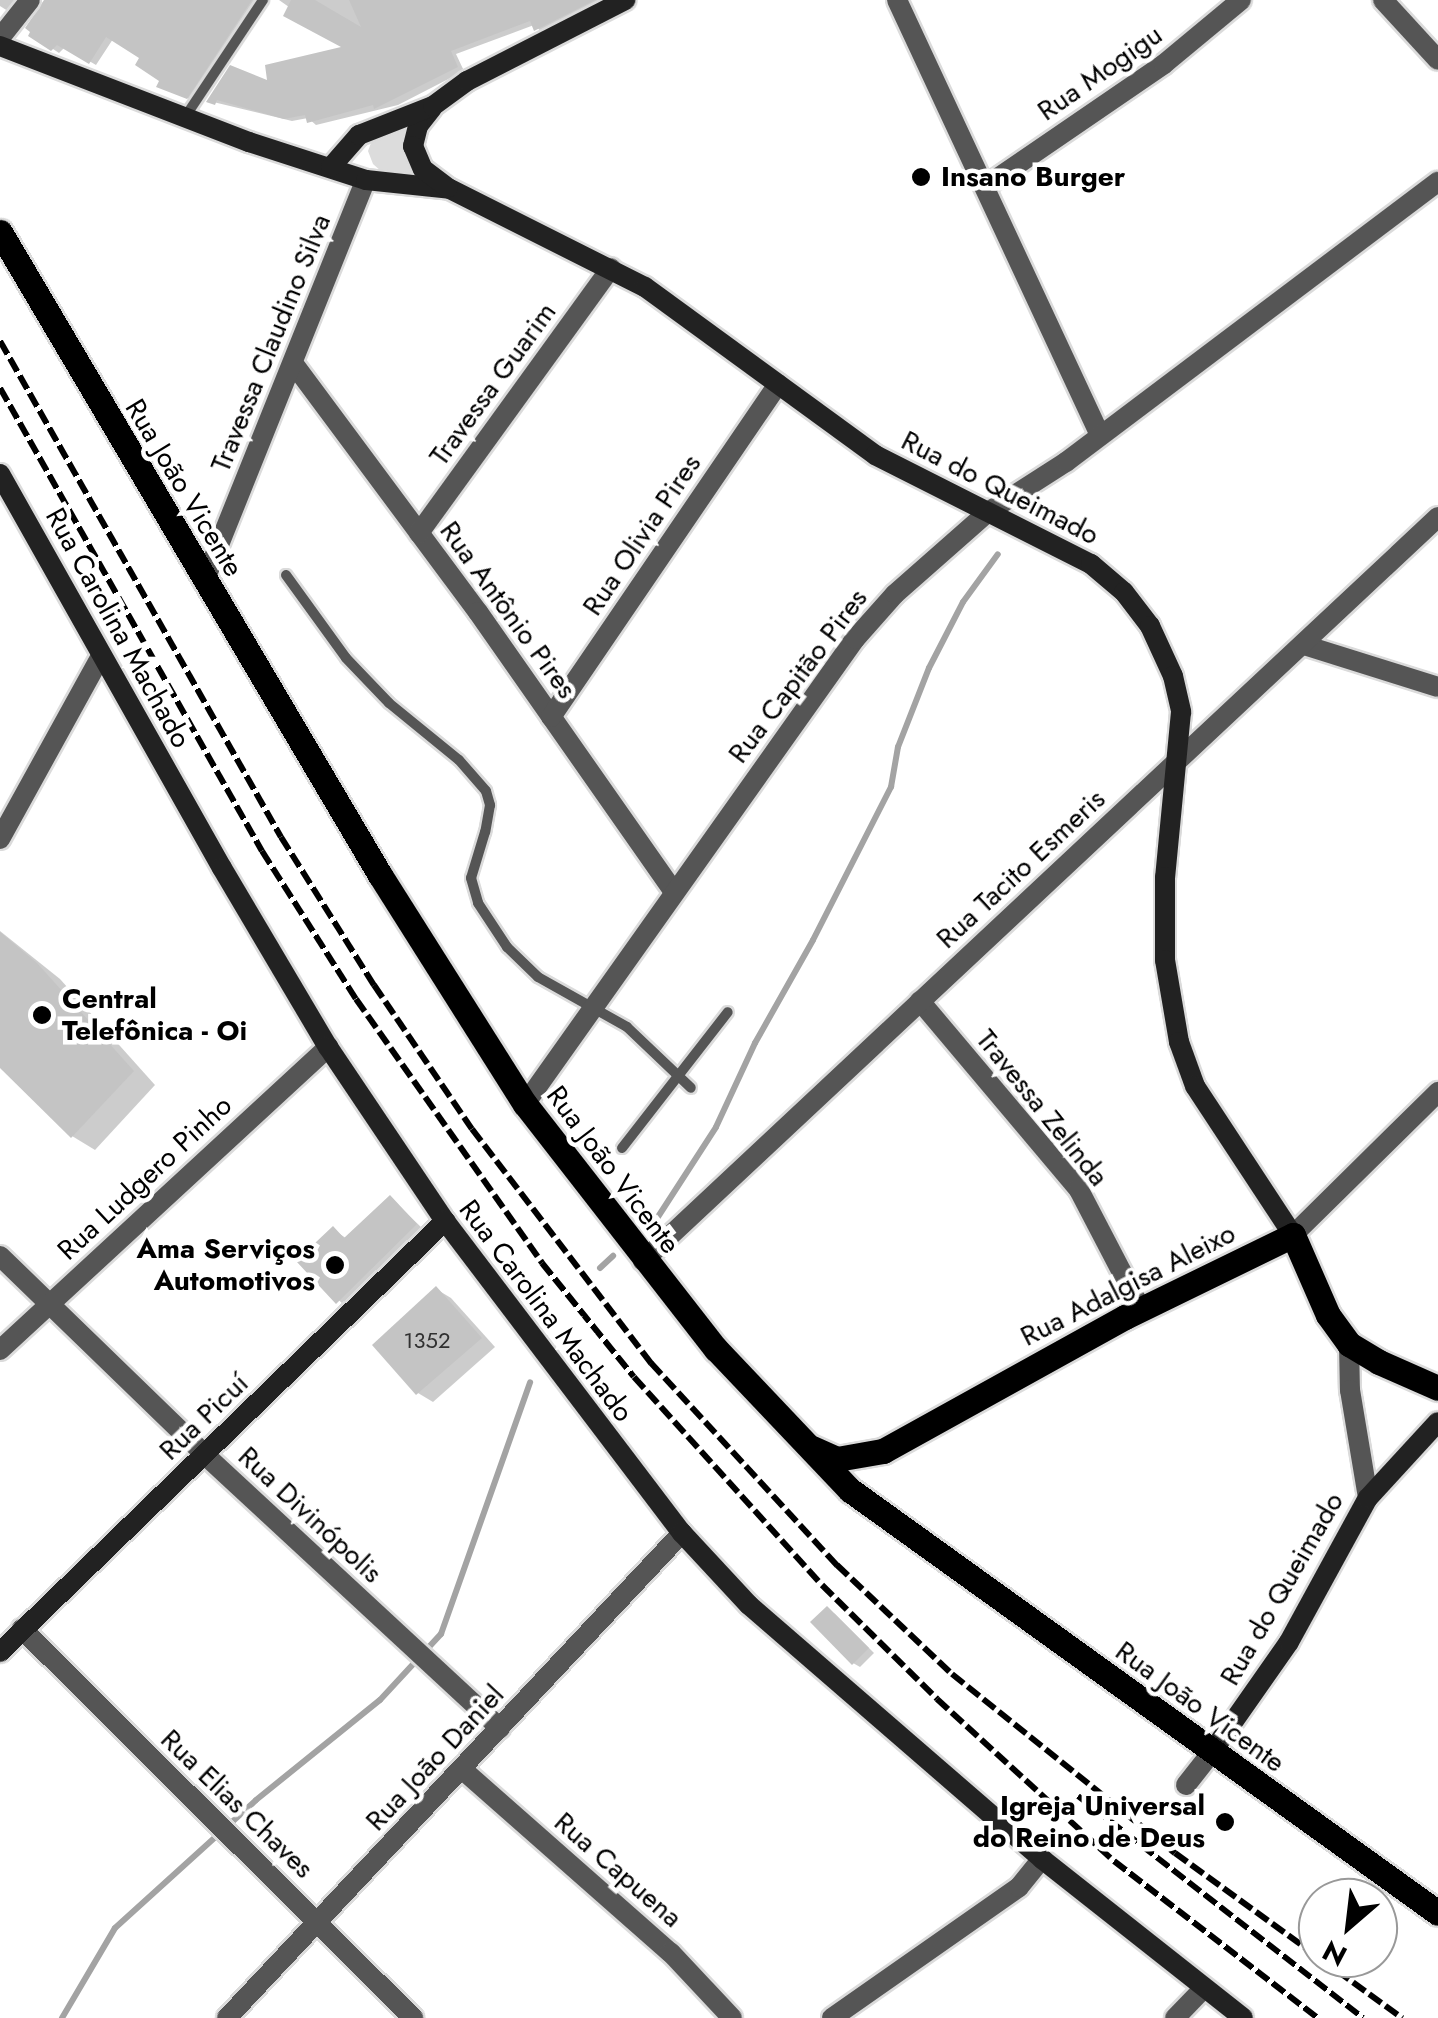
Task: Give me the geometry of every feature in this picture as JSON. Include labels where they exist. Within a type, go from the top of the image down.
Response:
[{"type":"main road","points":[[331,167],[359,135],[433,106],[467,81],[625,0]]},
{"type":"main road","name":"Rua do Queimado","points":[[0,46],[366,180],[450,189],[611,268],[677,309],[905,473],[1091,564],[1124,592],[1150,626],[1173,676],[1181,712],[1165,877],[1165,944],[1178,1042],[1195,1086],[1293,1235]]},
{"type":"main road","points":[[433,106],[414,136],[415,157],[430,175],[450,189]]},
{"type":"main road","name":"Rua João Vicente","points":[[0,232],[380,876],[526,1104],[643,1261],[716,1349],[822,1464],[872,1507],[1438,1913]]},
{"type":"main road","name":"Rua Carolina Machado","points":[[1,477],[328,1047],[445,1221],[682,1533],[750,1605],[1042,1859],[1243,2018]]},
{"type":"main road","name":"Rua Picuí","points":[[0,1652],[445,1221]]},
{"type":"main road","points":[[1293,1235],[1328,1315],[1349,1344],[1378,1362],[1438,1388]]},
{"type":"main road","name":"Rua Adalgisa Aleixo","points":[[808,1446],[837,1458],[883,1451],[1141,1309],[1293,1235]]},
{"type":"main road","points":[[1368,1498],[1438,1422]]},
{"type":"main road","points":[[872,1507],[868,1478],[883,1451]]},
{"type":"main road","name":"Rua do Queimado","points":[[1212,1752],[1289,1642],[1368,1498]]},
{"type":"street","points":[[0,38],[30,0]]},
{"type":"street","points":[[898,0],[1100,434]]},
{"type":"street","name":"Rua Mogigu","points":[[986,186],[1164,64],[1241,0]]},
{"type":"street","points":[[1383,0],[1438,60]]},
{"type":"street","name":"Travessa Claudino Silva","points":[[204,582],[366,180]]},
{"type":"street","name":"Rua Capitão Pires","points":[[526,1104],[854,639],[896,594],[988,512],[1100,434],[1438,182]]},
{"type":"street","name":"Travessa Guarim","points":[[419,533],[611,268]]},
{"type":"street","name":"Rua Antônio Pires","points":[[292,363],[419,533],[674,892]]},
{"type":"street","name":"Rua Olivia Pires","points":[[551,718],[778,384]]},
{"type":"street","name":"Rua Tacito Esmeris","points":[[643,1261],[1438,517]]},
{"type":"street","points":[[1304,644],[1438,688]]},
{"type":"street","points":[[0,839],[101,656]]},
{"type":"street","name":"Travessa Zelinda","points":[[920,1001],[1079,1190],[1141,1309]]},
{"type":"street","name":"Rua Ludgero Pinho","points":[[0,1350],[328,1047]]},
{"type":"street","name":"Rua Adalgisa Aleixo","points":[[1293,1235],[1438,1092]]},
{"type":"street","name":"Rua Divinópolis","points":[[0,1256],[205,1455],[500,1728]]},
{"type":"street","name":"Rua do Queimado","points":[[1349,1344],[1350,1390],[1368,1498]]},
{"type":"street","name":"Rua João Daniel","points":[[227,2018],[682,1533]]},
{"type":"street","name":"Rua Elias Chaves","points":[[22,1630],[413,2018]]},
{"type":"street","name":"Rua do Queimado","points":[[1186,1785],[1212,1752]]},
{"type":"street","name":"Rua Capuena","points":[[462,1769],[671,1953],[732,2018]]},
{"type":"street","points":[[832,2018],[1019,1887],[1042,1859]]},
{"type":"street","points":[[1175,2018],[1204,1988]]},
{"type":"lane","points":[[185,116],[263,0]]},
{"type":"lane","points":[[286,575],[346,658],[389,704],[458,760],[486,790],[490,805],[471,878],[478,903],[507,947],[538,977],[627,1027],[691,1088]]},
{"type":"lane","points":[[622,1148],[728,1012]]},
{"type":"shaded area","points":[[403,122],[414,181],[382,172],[373,164],[368,151],[374,135]]},
{"type":"building","points":[[44,0],[252,0],[187,99],[156,87],[159,81],[135,65],[139,58],[106,37],[89,64],[57,45],[51,51],[28,36],[30,32],[25,28]]},
{"type":"building","points":[[291,0],[315,0],[361,27],[349,0],[595,0],[534,31],[530,21],[451,51],[458,67],[374,109],[373,105],[307,123],[305,115],[284,119],[217,100],[215,105],[206,102],[230,65],[267,80],[265,65],[341,47],[283,16]]},
{"type":"building","name":"Central Telefônica - Oi","points":[[0,932],[37,963],[134,1071],[71,1138],[0,1068]]},
{"type":"building","points":[[390,1195],[417,1224],[336,1304],[296,1261],[333,1226],[344,1238]]},
{"type":"building","points":[[436,1286],[482,1338],[416,1395],[372,1345]]},
{"type":"building","points":[[827,1606],[869,1648],[852,1665],[810,1622]]},
{"type":"waterway","points":[[654,1223],[716,1127],[755,1043],[813,940],[891,787],[898,747],[929,668],[963,602],[998,554]]},
{"type":"waterway","points":[[600,1268],[613,1256]]},
{"type":"waterway","points":[[62,2018],[115,1928],[256,1800],[380,1700],[441,1634],[530,1382]]},
{"type":"railway","points":[[0,341],[281,837],[374,985],[472,1129],[651,1363],[837,1565],[952,1674],[1175,1853],[1402,2018]]},
{"type":"railway","points":[[0,388],[262,851],[356,999],[542,1263],[634,1377],[822,1585],[937,1699],[1114,1861],[1318,2018]]},
{"type":"railway","points":[[1078,1796],[1363,2018]]},
{"type":"place","name":"Insano Burger","points":[[921,177]]},
{"type":"place","name":"Central Telefônica - Oi","points":[[42,1015]]},
{"type":"place","name":"Ama Serviços Automotivos","points":[[335,1265]]},
{"type":"place","name":"Igreja Universal do Reino de Deus","points":[[1225,1822]]}]
